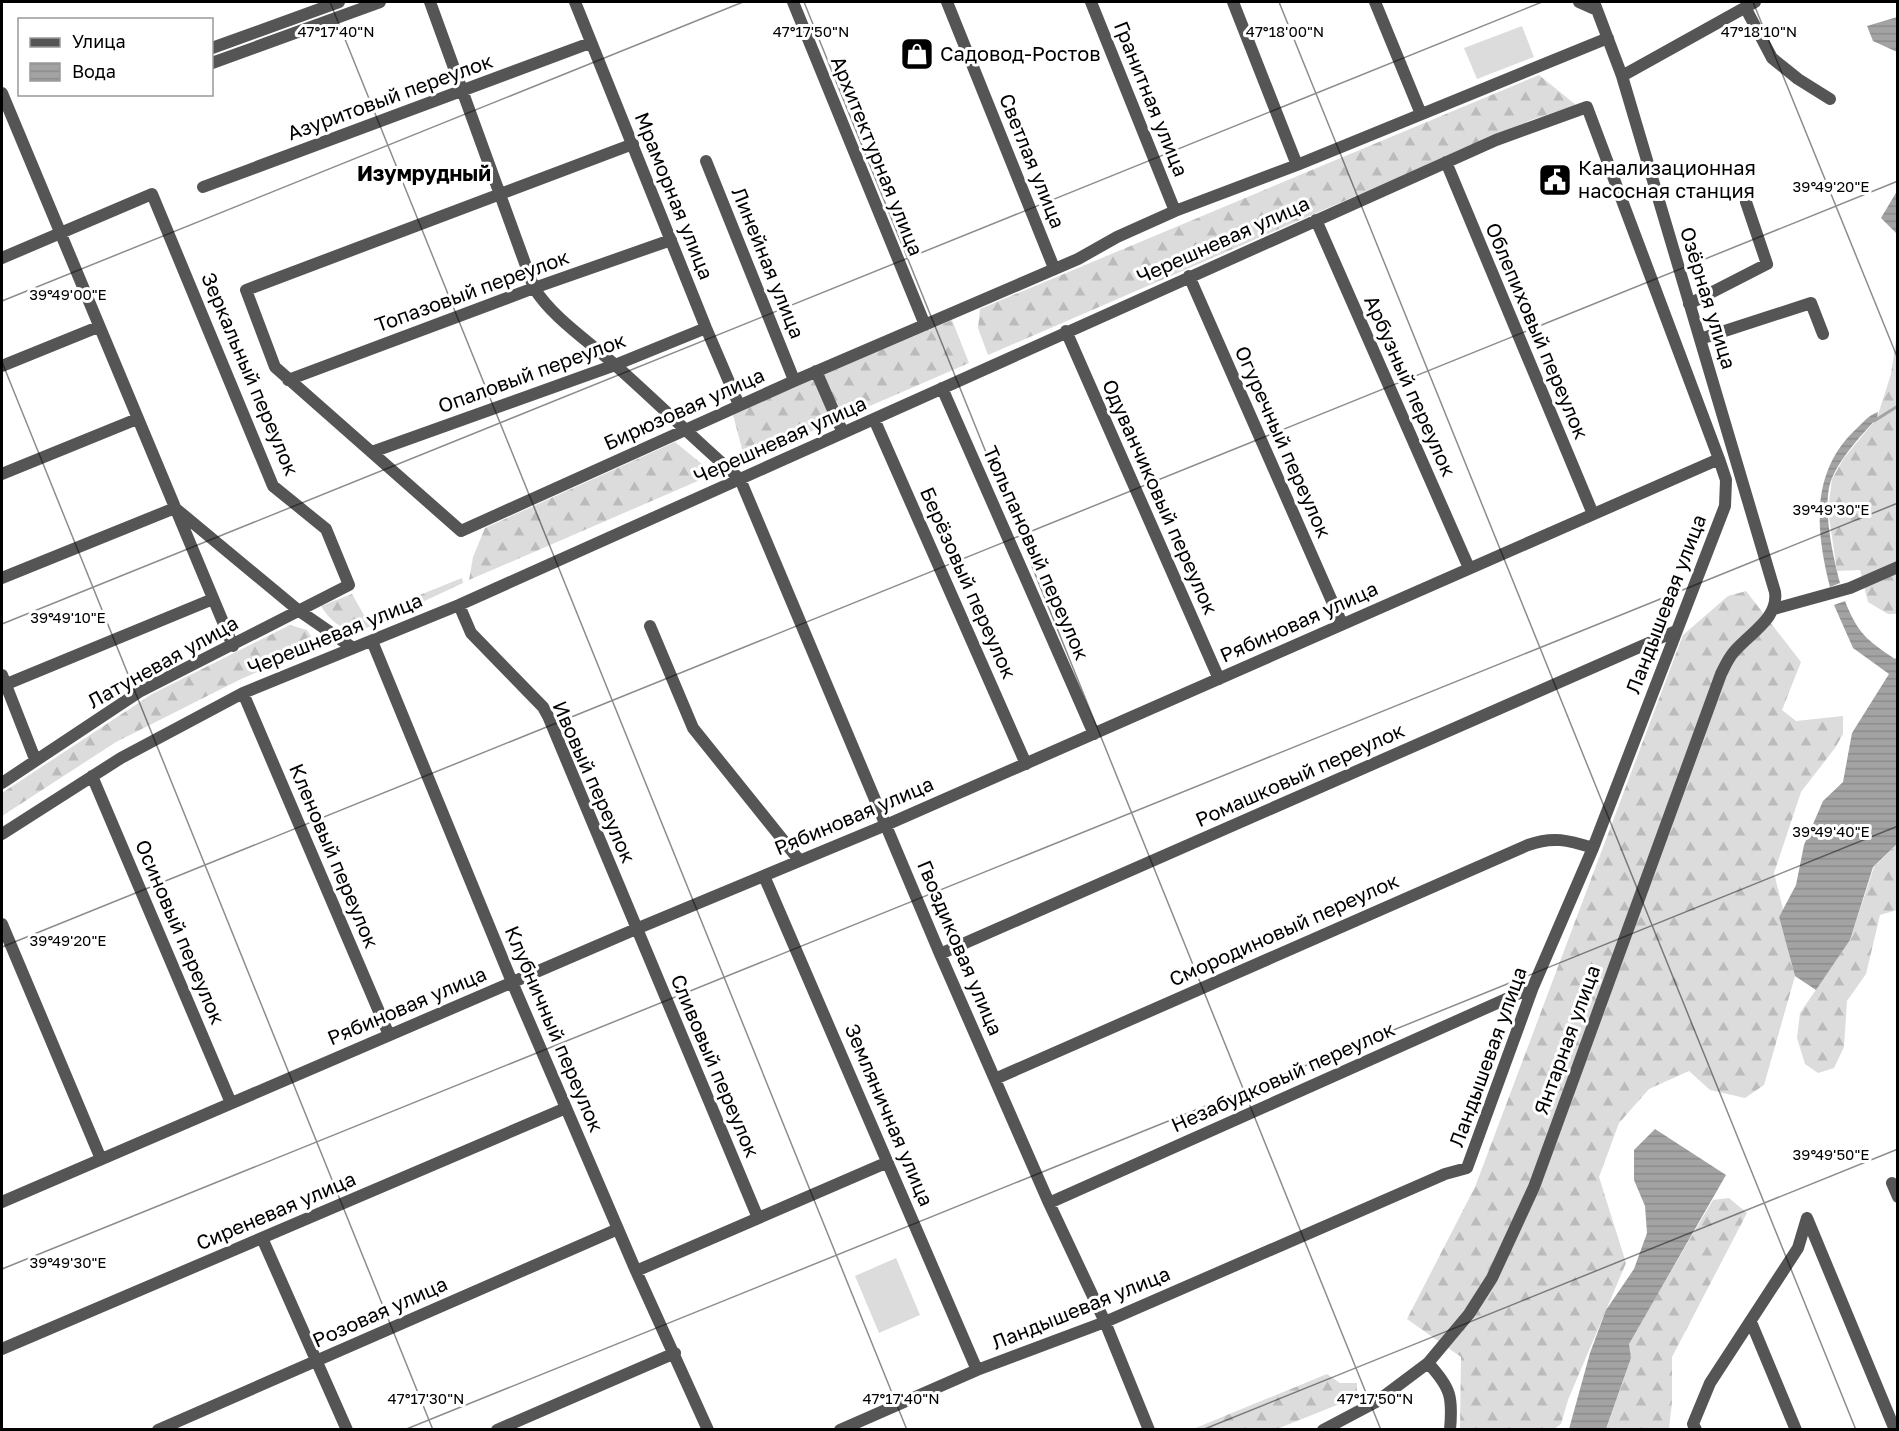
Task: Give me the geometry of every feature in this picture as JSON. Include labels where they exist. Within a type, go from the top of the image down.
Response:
[{"type":"street","points":[[213,48],[339,2]]},
{"type":"street","points":[[213,63],[380,2]]},
{"type":"street","points":[[430,2],[534,288],[543,302],[615,364],[683,430],[740,479]]},
{"type":"street","name":"Мраморная улица","points":[[575,2],[739,405]]},
{"type":"street","name":"Архитектурная улица","points":[[793,2],[925,325]]},
{"type":"street","name":"Светлая улица","points":[[947,2],[1054,268]]},
{"type":"street","name":"Гранитная улица","points":[[1091,2],[1175,211]]},
{"type":"street","points":[[1233,2],[1297,165]]},
{"type":"street","points":[[1375,2],[1420,114]]},
{"type":"street","points":[[1579,2],[1596,6]]},
{"type":"street","points":[[1622,76],[1750,4],[1772,58],[1798,79],[1830,99]]},
{"type":"street","name":"Озёрная улица","points":[[1596,6],[1622,76],[1775,592],[1774,609]]},
{"type":"street","name":"Бирюзовая улица","points":[[372,452],[461,531],[816,371],[1078,259],[1116,237],[1175,211],[1297,165],[1608,38]]},
{"type":"street","name":"Азуритовый переулок","points":[[202,187],[590,43]]},
{"type":"street","points":[[2,93],[232,646]]},
{"type":"street","name":"Черешневая улица","points":[[2,834],[121,758],[243,693],[459,605],[1496,140],[1587,107]]},
{"type":"street","name":"Ландышевая улица","points":[[840,1430],[977,1370],[1105,1322],[1445,1174],[1467,1168],[1533,987],[1593,848],[1725,506],[1726,480],[1719,459],[1587,107]]},
{"type":"street","points":[[372,452],[275,367],[246,290],[633,144]]},
{"type":"street","name":"Линейная улица","points":[[706,161],[794,381]]},
{"type":"street","name":"Облепиховый переулок","points":[[1446,162],[1593,514]]},
{"type":"street","name":"Зеркальный переулок","points":[[61,232],[152,194],[273,486],[326,529],[349,585]]},
{"type":"street","points":[[1689,304],[1767,264],[1746,202]]},
{"type":"street","name":"Арбузный переулок","points":[[1316,220],[1469,568]]},
{"type":"street","points":[[2,258],[61,232]]},
{"type":"street","name":"Топазовый переулок","points":[[288,380],[534,288],[671,240]]},
{"type":"street","name":"Огуречный переулок","points":[[1189,276],[1342,624]]},
{"type":"street","points":[[1700,339],[1811,303],[1823,334]]},
{"type":"street","points":[[2,366],[98,327]]},
{"type":"street","name":"Опаловый переулок","points":[[372,452],[615,364],[706,328]]},
{"type":"street","name":"Одуванчиковый переулок","points":[[1066,331],[1219,679]]},
{"type":"street","points":[[816,371],[843,433]]},
{"type":"street","name":"Тюльпановый переулок","points":[[942,388],[1094,734]]},
{"type":"street","name":"Берёзовый переулок","points":[[874,418],[1026,764]]},
{"type":"street","points":[[2,474],[137,419]]},
{"type":"street","name":"Рябиновая улица","points":[[2,1202],[636,929],[886,825],[1719,459]]},
{"type":"street","name":"Гвоздиковая улица","points":[[740,479],[940,954],[1049,1203],[1105,1322],[1149,1430]]},
{"type":"street","points":[[2,578],[175,508]]},
{"type":"street","points":[[175,508],[298,610],[353,648]]},
{"type":"street","points":[[1774,609],[1850,588],[1898,567]]},
{"type":"street","name":"Латуневая улица","points":[[2,783],[139,692],[349,585]]},
{"type":"street","points":[[35,759],[3,682],[213,599]]},
{"type":"street","name":"Ивовый переулок","points":[[459,605],[471,633],[543,707],[548,716],[636,929]]},
{"type":"street","name":"Янтарная улица","points":[[1323,1430],[1376,1402],[1428,1363],[1469,1314],[1492,1278],[1534,1187],[1721,674],[1734,651],[1769,617],[1774,609]]},
{"type":"street","points":[[650,626],[693,728],[799,860]]},
{"type":"street","name":"Ромашковый переулок","points":[[940,954],[1676,631]]},
{"type":"street","name":"Клубничный переулок","points":[[372,641],[512,982],[636,1271],[708,1430]]},
{"type":"street","name":"Кленовый переулок","points":[[243,693],[389,1035]]},
{"type":"street","name":"Осиновый переулок","points":[[92,776],[231,1103]]},
{"type":"street","name":"Смородиновый переулок","points":[[995,1079],[1528,845],[1544,839],[1569,840],[1593,848]]},
{"type":"street","name":"Земляничная улица","points":[[764,876],[977,1370]]},
{"type":"street","points":[[2,924],[101,1159]]},
{"type":"street","name":"Сливовый переулок","points":[[636,929],[758,1218]]},
{"type":"street","name":"Незабудковый переулок","points":[[1049,1203],[1533,987]]},
{"type":"street","name":"Сиреневая улица","points":[[2,1349],[566,1108]]},
{"type":"street","points":[[636,1271],[888,1162]]},
{"type":"street","points":[[1892,1183],[1898,1197]]},
{"type":"street","points":[[1694,1427],[1710,1383],[1798,1248],[1807,1218],[1895,1430]]},
{"type":"street","name":"Розовая улица","points":[[158,1430],[618,1229]]},
{"type":"street","points":[[262,1238],[347,1430]]},
{"type":"street","points":[[1751,1322],[1796,1430]]},
{"type":"street","points":[[497,1430],[675,1353]]},
{"type":"street","points":[[1428,1363],[1447,1387],[1452,1402],[1450,1430]]},
{"type":"green space","points":[[1522,26],[1534,57],[1477,79],[1464,48]]},
{"type":"green space","points":[[1539,75],[1576,105],[1531,120],[988,355],[978,328],[980,309]]},
{"type":"green space","points":[[952,320],[969,363],[745,460],[733,415]]},
{"type":"green space","points":[[1896,340],[1897,614],[1888,614],[1868,602],[1860,570],[1837,571],[1828,510],[1832,479],[1844,458],[1877,418],[1891,374]]},
{"type":"green space","points":[[675,442],[714,474],[469,580],[473,557],[485,528]]},
{"type":"green space","points":[[462,578],[463,583],[358,632],[336,624],[321,606],[352,594],[365,617]]},
{"type":"green space","points":[[1746,591],[1801,662],[1782,710],[1796,721],[1843,716],[1843,734],[1801,792],[1774,873],[1783,909],[1779,917],[1795,976],[1764,1085],[1745,1098],[1710,1090],[1689,1071],[1649,1089],[1619,1123],[1599,1177],[1626,1263],[1568,1400],[1561,1424],[1554,1429],[1460,1429],[1461,1357],[1407,1319],[1475,1187],[1683,635],[1728,596]]},
{"type":"green space","points":[[290,625],[307,630],[317,646],[239,680],[116,742],[2,816],[2,793],[152,694]]},
{"type":"green space","points":[[1897,844],[1897,910],[1880,915],[1866,974],[1847,1001],[1844,1047],[1834,1068],[1818,1073],[1805,1064],[1797,1038],[1800,1013],[1850,940],[1874,867]]},
{"type":"green space","points":[[1729,1198],[1747,1213],[1672,1357],[1672,1402],[1669,1429],[1606,1430],[1631,1358],[1628,1344],[1713,1200]]},
{"type":"green space","points":[[896,1258],[920,1315],[879,1333],[855,1276]]},
{"type":"green space","points":[[1327,1374],[1340,1383],[1357,1383],[1357,1397],[1277,1429],[1193,1429]]},
{"type":"water","points":[[1898,17],[1897,52],[1873,41],[1867,26]]},
{"type":"water","points":[[1897,191],[1897,234],[1881,218]]},
{"type":"water","points":[[1878,412],[1877,418],[1852,446],[1832,478],[1828,502],[1829,530],[1840,583],[1830,587],[1820,525],[1823,485],[1829,467],[1839,449],[1865,420]]},
{"type":"water","points":[[1845,601],[1854,621],[1864,635],[1895,659],[1897,656],[1897,844],[1873,867],[1850,940],[1816,990],[1795,976],[1779,917],[1796,885],[1804,845],[1823,801],[1843,782],[1852,733],[1889,674],[1853,648],[1834,605]]},
{"type":"water","points":[[1655,1129],[1726,1175],[1629,1344],[1631,1358],[1606,1429],[1569,1429],[1590,1353],[1606,1310],[1634,1269],[1647,1233],[1645,1206],[1634,1180],[1634,1150]]},
{"type":"waterway","points":[[1874,421],[1898,406]]},
{"type":"place","name":"Садовод-Ростов","points":[[917,54]]},
{"type":"place","name":"Канализационная насосная станция","points":[[1555,180]]},
{"type":"district","name":"Изумрудный","points":[[424,174]]}]
